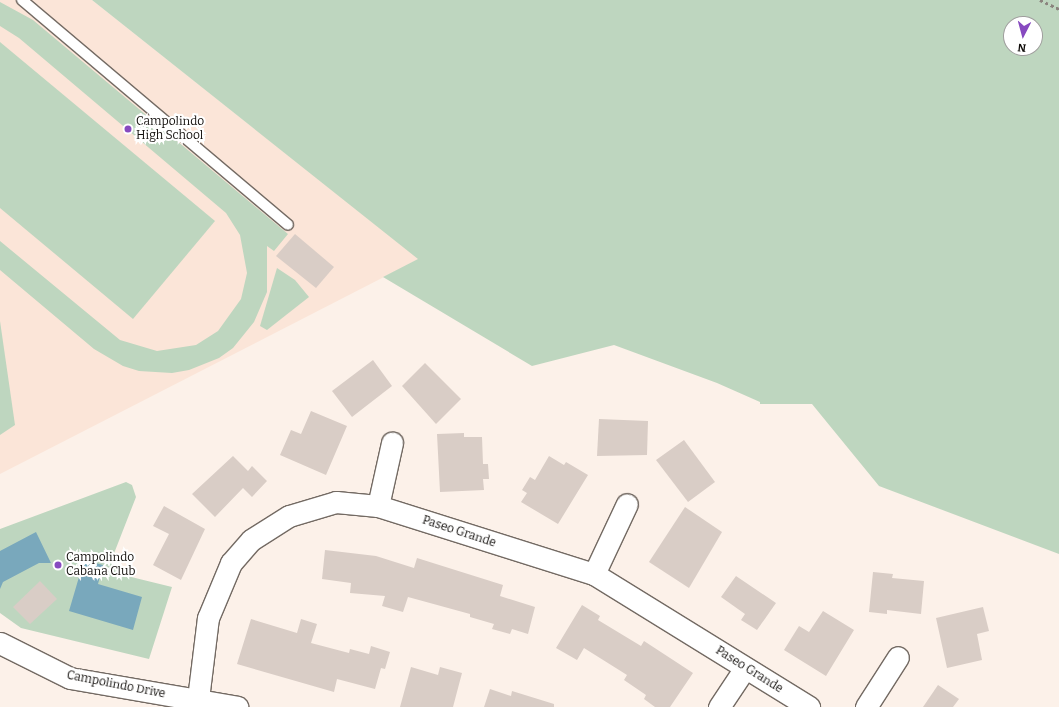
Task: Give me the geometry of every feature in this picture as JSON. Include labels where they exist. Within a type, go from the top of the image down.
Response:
[{"type":"street","points":[[378,506],[392,443]]},
{"type":"street","name":"Paseo Grande","points":[[197,704],[208,618],[231,564],[251,540],[289,516],[336,502],[378,506],[594,574],[809,707]]},
{"type":"street","points":[[594,574],[627,504]]},
{"type":"street","name":"Campolindo Drive","points":[[0,643],[70,678],[197,704],[238,707]]},
{"type":"street","points":[[866,707],[898,657]]},
{"type":"street","points":[[719,707],[745,668]]},
{"type":"lane","points":[[22,0],[288,225]]},
{"type":"path","points":[[1040,0],[1059,9]]},
{"type":"shaded area","name":"Campolindo High School","points":[[0,0],[92,0],[419,259],[0,474]]},
{"type":"green space","points":[[92,0],[1059,0],[1059,554],[879,486],[812,404],[760,404],[760,402],[717,383],[614,345],[532,366],[383,277],[418,259]]},
{"type":"green space","points":[[0,2],[33,20],[288,234],[274,251],[267,246],[267,292],[254,322],[233,348],[219,358],[189,370],[172,373],[139,371],[123,366],[94,349],[0,270],[0,241],[120,340],[157,351],[196,345],[218,331],[241,299],[247,273],[240,235],[226,213],[19,38],[0,26]]},
{"type":"green space","points":[[0,42],[215,221],[133,319],[0,208]]},
{"type":"green space","points":[[277,268],[295,280],[309,297],[267,330],[260,326]]},
{"type":"green space","points":[[0,321],[15,425],[0,435]]},
{"type":"green space","name":"Campolindo Cabana Club","points":[[126,482],[132,485],[136,497],[113,556],[119,574],[172,587],[149,659],[21,628],[0,613],[0,529]]},
{"type":"water","points":[[36,532],[51,563],[39,563],[3,582],[0,589],[0,551]]},
{"type":"water","points":[[84,560],[103,565],[98,584],[142,597],[133,630],[69,611]]},
{"type":"building","points":[[295,234],[334,267],[316,288],[276,256]]},
{"type":"building","points":[[373,360],[392,386],[352,417],[332,391]]},
{"type":"building","points":[[425,363],[461,399],[436,424],[402,386]]},
{"type":"building","points":[[311,411],[347,426],[326,475],[280,455],[291,430],[301,434]]},
{"type":"building","points":[[599,419],[648,421],[647,455],[597,456]]},
{"type":"building","points":[[464,433],[464,437],[482,437],[483,464],[488,464],[489,479],[483,479],[484,490],[440,492],[437,434]]},
{"type":"building","points":[[684,440],[715,482],[688,502],[656,460]]},
{"type":"building","points":[[233,456],[248,471],[252,466],[267,481],[252,497],[243,488],[215,517],[192,494]]},
{"type":"building","points":[[549,456],[564,465],[566,462],[588,475],[558,524],[521,502],[527,493],[522,490],[530,477],[535,480]]},
{"type":"building","points":[[164,506],[205,529],[181,580],[153,565],[169,534],[153,526]]},
{"type":"building","points":[[685,507],[722,532],[689,588],[649,562]]},
{"type":"building","points":[[325,550],[376,556],[414,568],[417,558],[503,585],[500,596],[535,607],[528,634],[512,629],[510,634],[492,629],[494,624],[470,617],[470,614],[408,597],[403,612],[382,606],[385,596],[350,593],[351,583],[322,579]]},
{"type":"building","points":[[873,572],[893,574],[892,578],[924,581],[921,614],[887,610],[887,614],[869,612]]},
{"type":"building","points":[[736,576],[776,603],[757,630],[741,620],[745,614],[721,597]]},
{"type":"building","points":[[40,581],[57,599],[30,624],[13,607]]},
{"type":"building","points":[[582,605],[600,616],[598,620],[641,646],[644,641],[693,673],[670,707],[655,707],[644,699],[646,695],[624,680],[627,675],[584,648],[577,660],[556,648]]},
{"type":"building","points":[[983,607],[989,631],[977,634],[982,660],[947,668],[936,618]]},
{"type":"building","points":[[823,611],[854,630],[826,676],[784,650],[799,626],[809,632]]},
{"type":"building","points":[[251,619],[297,633],[301,619],[317,624],[311,643],[349,653],[350,649],[369,654],[371,646],[390,652],[385,669],[381,668],[375,689],[337,679],[334,692],[237,664]]},
{"type":"building","points":[[411,667],[438,675],[440,667],[462,673],[453,707],[400,707]]},
{"type":"building","points":[[938,685],[959,699],[953,707],[923,707]]},
{"type":"building","points":[[490,689],[511,696],[512,691],[554,704],[554,707],[484,707]]},
{"type":"place","name":"Campolindo High School","points":[[128,129]]},
{"type":"place","name":"Campolindo Cabana Club","points":[[58,565]]}]
